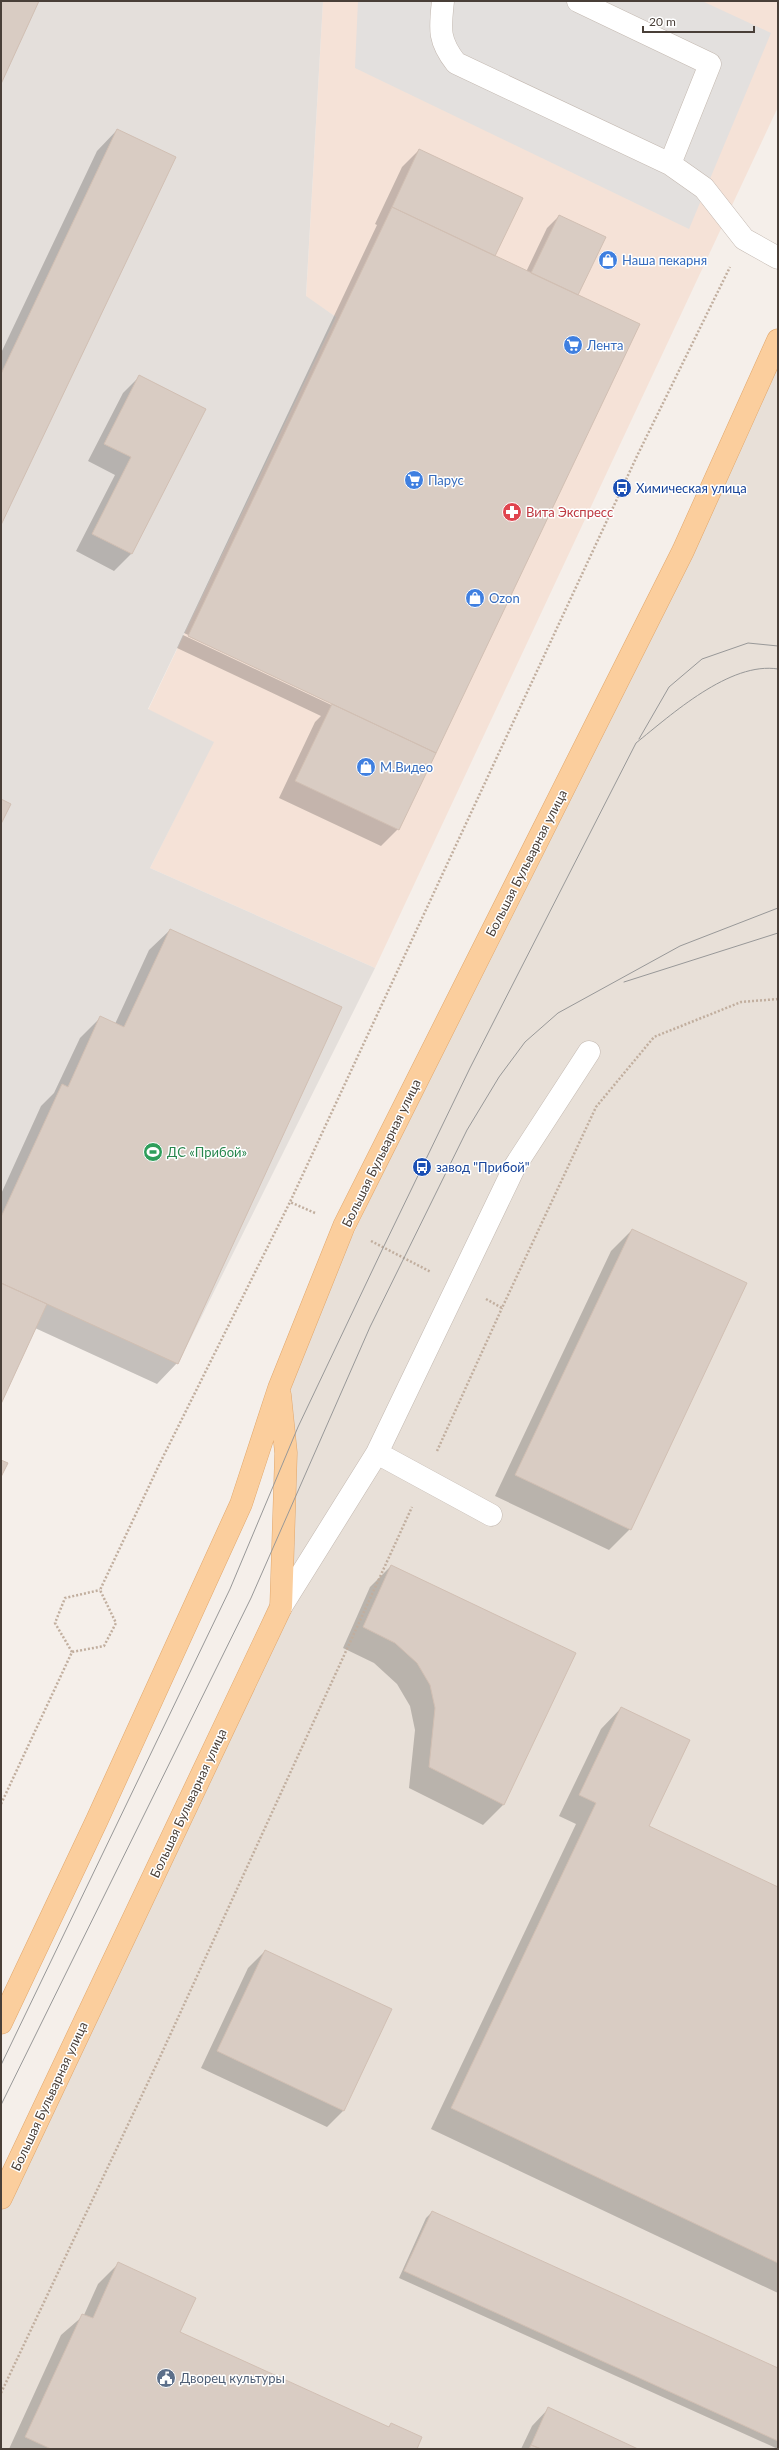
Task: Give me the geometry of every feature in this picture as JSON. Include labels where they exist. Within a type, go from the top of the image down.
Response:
[{"type":"main road","name":"Большая Бульварная улица","points":[[1,2023],[97,1820],[241,1504],[279,1388],[344,1226],[683,551],[778,340]]},
{"type":"main road","name":"Большая Бульварная улица","points":[[1,2198],[281,1607],[286,1454],[279,1388]]},
{"type":"lane","points":[[443,1],[441,25],[444,47],[456,63],[670,164],[704,188],[744,239],[778,258]]},
{"type":"lane","points":[[578,1],[710,64],[670,164]]},
{"type":"lane","points":[[281,1607],[377,1453],[515,1166],[589,1052]]},
{"type":"lane","points":[[377,1453],[491,1515]]},
{"type":"path","points":[[100,1590],[159,1465],[290,1202],[637,456],[744,239]]},
{"type":"path","points":[[436,1453],[596,1107],[654,1037],[741,1002],[778,998]]},
{"type":"path","points":[[290,1202],[344,1226],[502,1308]]},
{"type":"path","points":[[1,2393],[160,2057],[413,1504]]},
{"type":"path","points":[[72,1652],[104,1646],[116,1623],[100,1590]]},
{"type":"path","points":[[72,1652],[55,1623],[65,1598],[100,1590]]},
{"type":"path","points":[[1,1804],[72,1652]]},
{"type":"shaded area","points":[[1,1],[323,1],[306,296],[336,317],[148,709],[214,742],[150,868],[375,968],[178,1364],[47,1304],[1,1404]]},
{"type":"shaded area","points":[[323,1],[778,1],[778,107],[375,968],[150,868],[213,742],[148,710],[336,317],[306,297]]},
{"type":"shaded area","points":[[358,1],[702,1],[771,33],[689,229],[355,68]]},
{"type":"shaded area","points":[[778,340],[778,2449],[1,2449],[1,2198],[85,2022],[282,1575],[279,1388],[683,551]]},
{"type":"building","points":[[1,1],[39,1],[1,84]]},
{"type":"building","points":[[117,129],[176,157],[1,525],[1,374]]},
{"type":"building","points":[[419,149],[523,198],[495,256],[392,207]]},
{"type":"building","name":"Парус","points":[[392,207],[640,324],[436,753],[188,636]]},
{"type":"building","points":[[559,215],[606,237],[578,295],[531,273]]},
{"type":"building","points":[[139,375],[206,409],[132,554],[92,534],[131,457],[104,444]]},
{"type":"building","points":[[332,704],[436,753],[399,830],[295,781]]},
{"type":"building","points":[[1,799],[11,804],[1,824]]},
{"type":"building","name":"ДC «Прибой»","points":[[170,929],[342,1007],[178,1364],[1,1283],[1,1217],[62,1084],[68,1087],[100,1016],[124,1027]]},
{"type":"building","points":[[632,1229],[747,1283],[631,1530],[515,1475]]},
{"type":"building","points":[[1,1283],[47,1304],[1,1404]]},
{"type":"building","points":[[1,1460],[8,1463],[1,1477]]},
{"type":"building","points":[[391,1565],[576,1653],[504,1805],[429,1767],[435,1708],[430,1685],[417,1663],[395,1643],[363,1627]]},
{"type":"building","points":[[621,1707],[690,1740],[649,1826],[778,1887],[778,2263],[451,2108],[596,1803],[579,1795]]},
{"type":"building","points":[[265,1950],[392,2009],[344,2111],[217,2051]]},
{"type":"building","points":[[432,2211],[778,2368],[778,2441],[404,2271]]},
{"type":"building","name":"Дворец культуры","points":[[118,2262],[196,2298],[180,2332],[389,2427],[391,2423],[422,2437],[417,2449],[51,2449],[25,2437],[82,2314],[93,2318]]},
{"type":"building","points":[[548,2407],[638,2449],[541,2449],[531,2445]]},
{"type":"building","points":[[531,2445],[541,2449],[529,2449]]},
{"type":"tram line","points":[[639,739],[669,687],[702,659],[748,643],[778,646]]},
{"type":"tram line","points":[[1,2065],[230,1589],[298,1427],[383,1248],[470,1068],[636,743],[666,718],[702,692],[721,682],[740,673],[760,669],[778,669]]},
{"type":"tram line","points":[[1,2105],[251,1598],[370,1327],[467,1130],[499,1077],[525,1042],[558,1013],[680,946],[778,908]]},
{"type":"tram line","points":[[624,982],[778,933]]},
{"type":"place","name":"Наша пекарня","points":[[608,260]]},
{"type":"place","name":"Лента","points":[[573,345]]},
{"type":"place","name":"Парус","points":[[414,480]]},
{"type":"place","name":"Химическая улица","points":[[622,488]]},
{"type":"place","name":"Вита Экспресс","points":[[512,512]]},
{"type":"place","name":"Ozon","points":[[475,598]]},
{"type":"place","name":"М.Видео","points":[[366,767]]},
{"type":"place","name":"ДC «Прибой»","points":[[153,1152]]},
{"type":"place","name":"завод \"Прибой\"","points":[[422,1167]]},
{"type":"place","name":"Дворец культуры","points":[[166,2378]]}]
